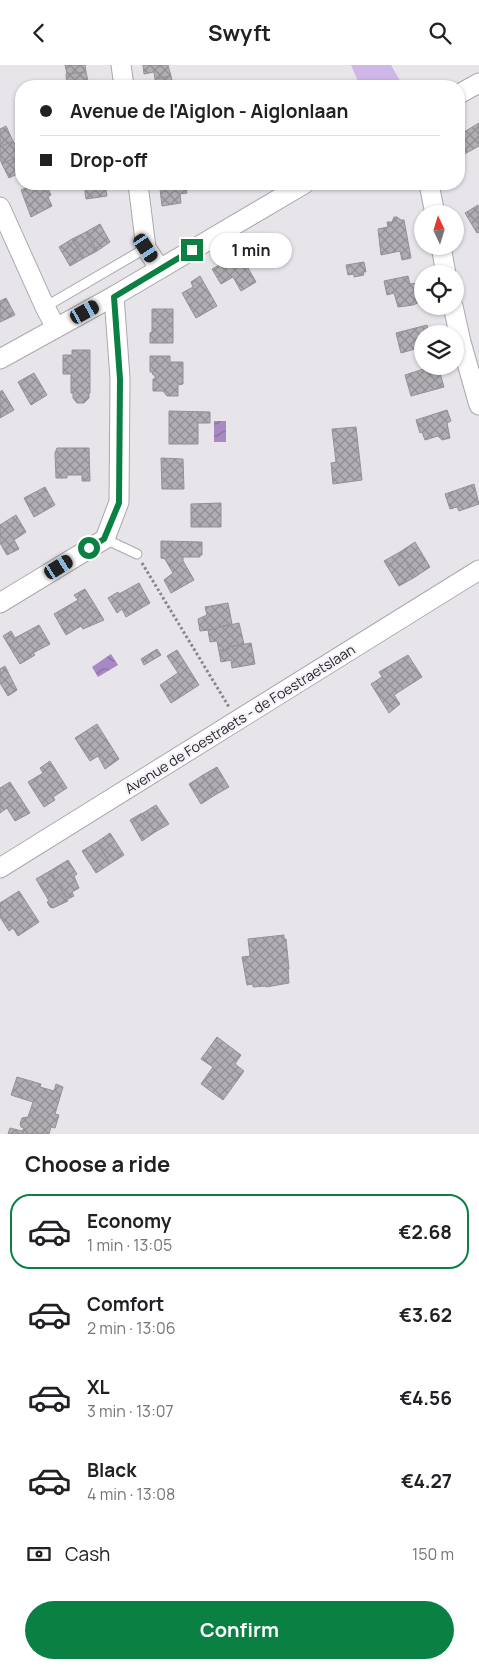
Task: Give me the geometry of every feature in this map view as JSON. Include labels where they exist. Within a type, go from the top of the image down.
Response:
[{"type":"street","points":[[121,65],[123,80]]},
{"type":"street","points":[[465,91],[479,83]]},
{"type":"street","points":[[139,190],[146,248],[160,269]]},
{"type":"street","points":[[0,359],[114,297],[294,190]]},
{"type":"street","points":[[431,190],[434,205]]},
{"type":"street","points":[[0,207],[56,328]]},
{"type":"street","points":[[0,603],[104,539],[119,503],[120,379],[114,297]]},
{"type":"street","points":[[455,315],[479,405]]},
{"type":"street","name":"Avenue de Foestraets - de Foestraetslaan","points":[[0,868],[479,570]]},
{"type":"lane","points":[[45,307],[146,248]]},
{"type":"lane","points":[[104,539],[136,554]]},
{"type":"path","points":[[136,554],[237,721]]},
{"type":"shaded area","points":[[351,65],[391,65],[400,80],[357,80]]},
{"type":"water","points":[[214,421],[226,421],[226,442],[214,442]]},
{"type":"water","points":[[111,654],[118,665],[98,677],[92,667]]},
{"type":"building","points":[[65,65],[85,65],[86,72],[67,74]]},
{"type":"building","points":[[143,65],[168,65],[171,76],[155,79],[154,72],[144,74]]},
{"type":"building","points":[[86,72],[88,80],[66,80],[66,74]]},
{"type":"building","points":[[171,76],[172,80],[155,80]]},
{"type":"building","points":[[479,123],[479,146],[465,154],[465,131]]},
{"type":"building","points":[[6,126],[13,141],[0,147],[0,129]]},
{"type":"building","points":[[13,141],[15,144],[15,158],[2,164],[0,147]]},
{"type":"building","points":[[15,158],[15,175],[9,178],[2,164]]},
{"type":"building","points":[[21,190],[49,190],[51,195],[48,197],[52,206],[31,217]]},
{"type":"building","points":[[85,190],[106,190],[107,196],[86,199]]},
{"type":"building","points":[[160,190],[186,190],[187,193],[180,194],[181,203],[162,206]]},
{"type":"building","points":[[478,205],[479,232],[477,233],[465,213]]},
{"type":"building","points":[[394,217],[404,220],[411,258],[402,260],[400,251],[381,255],[378,229],[388,227],[387,222],[392,222]]},
{"type":"building","points":[[100,224],[110,242],[97,251],[86,232]]},
{"type":"building","points":[[86,232],[97,251],[84,258],[72,239]]},
{"type":"building","points":[[72,239],[84,258],[70,266],[59,247]]},
{"type":"building","points":[[240,254],[256,282],[241,291],[233,277],[221,284],[212,269]]},
{"type":"building","points":[[364,262],[366,272],[363,272],[364,275],[354,277],[354,274],[348,275],[346,265]]},
{"type":"building","points":[[200,276],[217,306],[196,318],[182,293],[193,287],[191,282]]},
{"type":"building","points":[[408,276],[410,284],[414,284],[414,305],[398,307],[394,293],[387,295],[384,281]]},
{"type":"building","points":[[6,298],[15,315],[0,322],[0,301]]},
{"type":"building","points":[[152,309],[173,309],[173,343],[150,343]]},
{"type":"building","points":[[414,328],[414,349],[401,353],[396,333]]},
{"type":"building","points":[[72,350],[90,350],[90,393],[89,398],[84,403],[77,403],[73,398],[73,393],[71,393],[71,374],[63,374],[63,355],[72,355]]},
{"type":"building","points":[[150,356],[170,356],[170,362],[183,362],[183,384],[178,385],[178,396],[167,396],[163,391],[153,391],[155,375],[150,372]]},
{"type":"building","points":[[414,372],[414,375],[441,375],[444,387],[411,396],[405,375]]},
{"type":"building","points":[[34,373],[47,395],[31,405],[18,382]]},
{"type":"building","points":[[2,390],[14,410],[0,418],[0,392]]},
{"type":"building","points":[[447,410],[451,421],[447,423],[450,438],[442,440],[438,436],[425,440],[422,432],[420,433],[416,420]]},
{"type":"building","points":[[169,411],[210,412],[210,423],[198,423],[198,444],[169,444]]},
{"type":"building","points":[[356,427],[362,480],[333,484],[331,463],[336,462],[332,429]]},
{"type":"building","points":[[57,448],[89,448],[90,481],[82,481],[82,475],[67,475],[67,478],[56,478],[55,453]]},
{"type":"building","points":[[161,458],[183,459],[184,489],[162,489]]},
{"type":"building","points":[[474,484],[479,504],[459,511],[457,507],[450,509],[445,494]]},
{"type":"building","points":[[45,487],[55,505],[34,517],[24,498]]},
{"type":"building","points":[[221,503],[221,527],[191,527],[191,504]]},
{"type":"building","points":[[16,515],[26,532],[14,540],[19,549],[7,555],[0,543],[0,525]]},
{"type":"building","points":[[161,541],[202,542],[202,555],[200,557],[183,557],[183,561],[194,580],[171,593],[164,580],[173,573],[165,559],[161,558]]},
{"type":"building","points":[[415,542],[430,567],[415,577],[400,552]]},
{"type":"building","points":[[400,552],[415,577],[399,586],[384,561]]},
{"type":"building","points":[[139,583],[150,603],[126,617],[122,609],[117,613],[108,598]]},
{"type":"building","points":[[85,589],[104,620],[83,629],[81,626],[66,635],[54,614],[78,600],[74,595]]},
{"type":"building","points":[[228,603],[232,624],[217,627],[217,629],[200,631],[198,619],[207,615],[205,607]]},
{"type":"building","points":[[239,623],[244,644],[219,651],[217,641],[210,642],[208,630]]},
{"type":"building","points":[[39,625],[50,644],[33,653],[35,655],[20,664],[3,636],[11,631],[15,638]]},
{"type":"building","points":[[251,643],[255,664],[232,668],[231,660],[221,662],[219,651],[229,649],[228,647]]},
{"type":"building","points":[[157,649],[161,655],[144,665],[141,659]]},
{"type":"building","points":[[177,650],[199,685],[171,703],[160,685],[178,673],[167,656]]},
{"type":"building","points":[[408,655],[422,677],[394,695],[400,704],[389,713],[371,684],[382,677],[379,672]]},
{"type":"building","points":[[5,666],[17,690],[8,696],[0,683],[0,669]]},
{"type":"building","points":[[97,724],[119,759],[105,769],[98,756],[90,761],[75,738]]},
{"type":"building","points":[[50,761],[67,788],[53,797],[55,800],[44,807],[28,782],[43,773],[40,768]]},
{"type":"building","points":[[217,767],[229,787],[215,795],[203,775]]},
{"type":"building","points":[[203,775],[215,795],[201,804],[189,784]]},
{"type":"building","points":[[10,782],[30,813],[15,821],[7,808],[0,813],[0,788]]},
{"type":"building","points":[[156,805],[169,824],[155,832],[143,813]]},
{"type":"building","points":[[142,813],[155,832],[142,841],[130,820]]},
{"type":"building","points":[[110,833],[124,855],[110,864],[97,842]]},
{"type":"building","points":[[97,842],[110,864],[96,873],[82,851]]},
{"type":"building","points":[[68,860],[77,874],[74,876],[79,888],[72,892],[74,896],[68,899],[50,871]]},
{"type":"building","points":[[50,871],[68,901],[53,908],[47,902],[49,901],[36,879]]},
{"type":"building","points":[[19,891],[39,922],[18,936],[13,928],[9,931],[0,917],[0,903]]},
{"type":"building","points":[[284,935],[284,939],[286,939],[289,983],[266,987],[253,987],[253,984],[247,985],[242,957],[250,956],[248,939]]},
{"type":"building","points":[[217,1037],[241,1055],[235,1064],[244,1071],[223,1100],[201,1084],[213,1067],[201,1059]]},
{"type":"building","points":[[17,1077],[41,1084],[40,1087],[54,1091],[56,1084],[63,1087],[55,1114],[59,1115],[55,1128],[51,1127],[49,1134],[8,1134],[10,1128],[22,1131],[24,1128],[20,1124],[22,1118],[28,1117],[33,1102],[11,1095]]},
{"type":"route","points":[[89,548],[104,539],[119,503],[120,379],[114,297],[192,250]]}]
